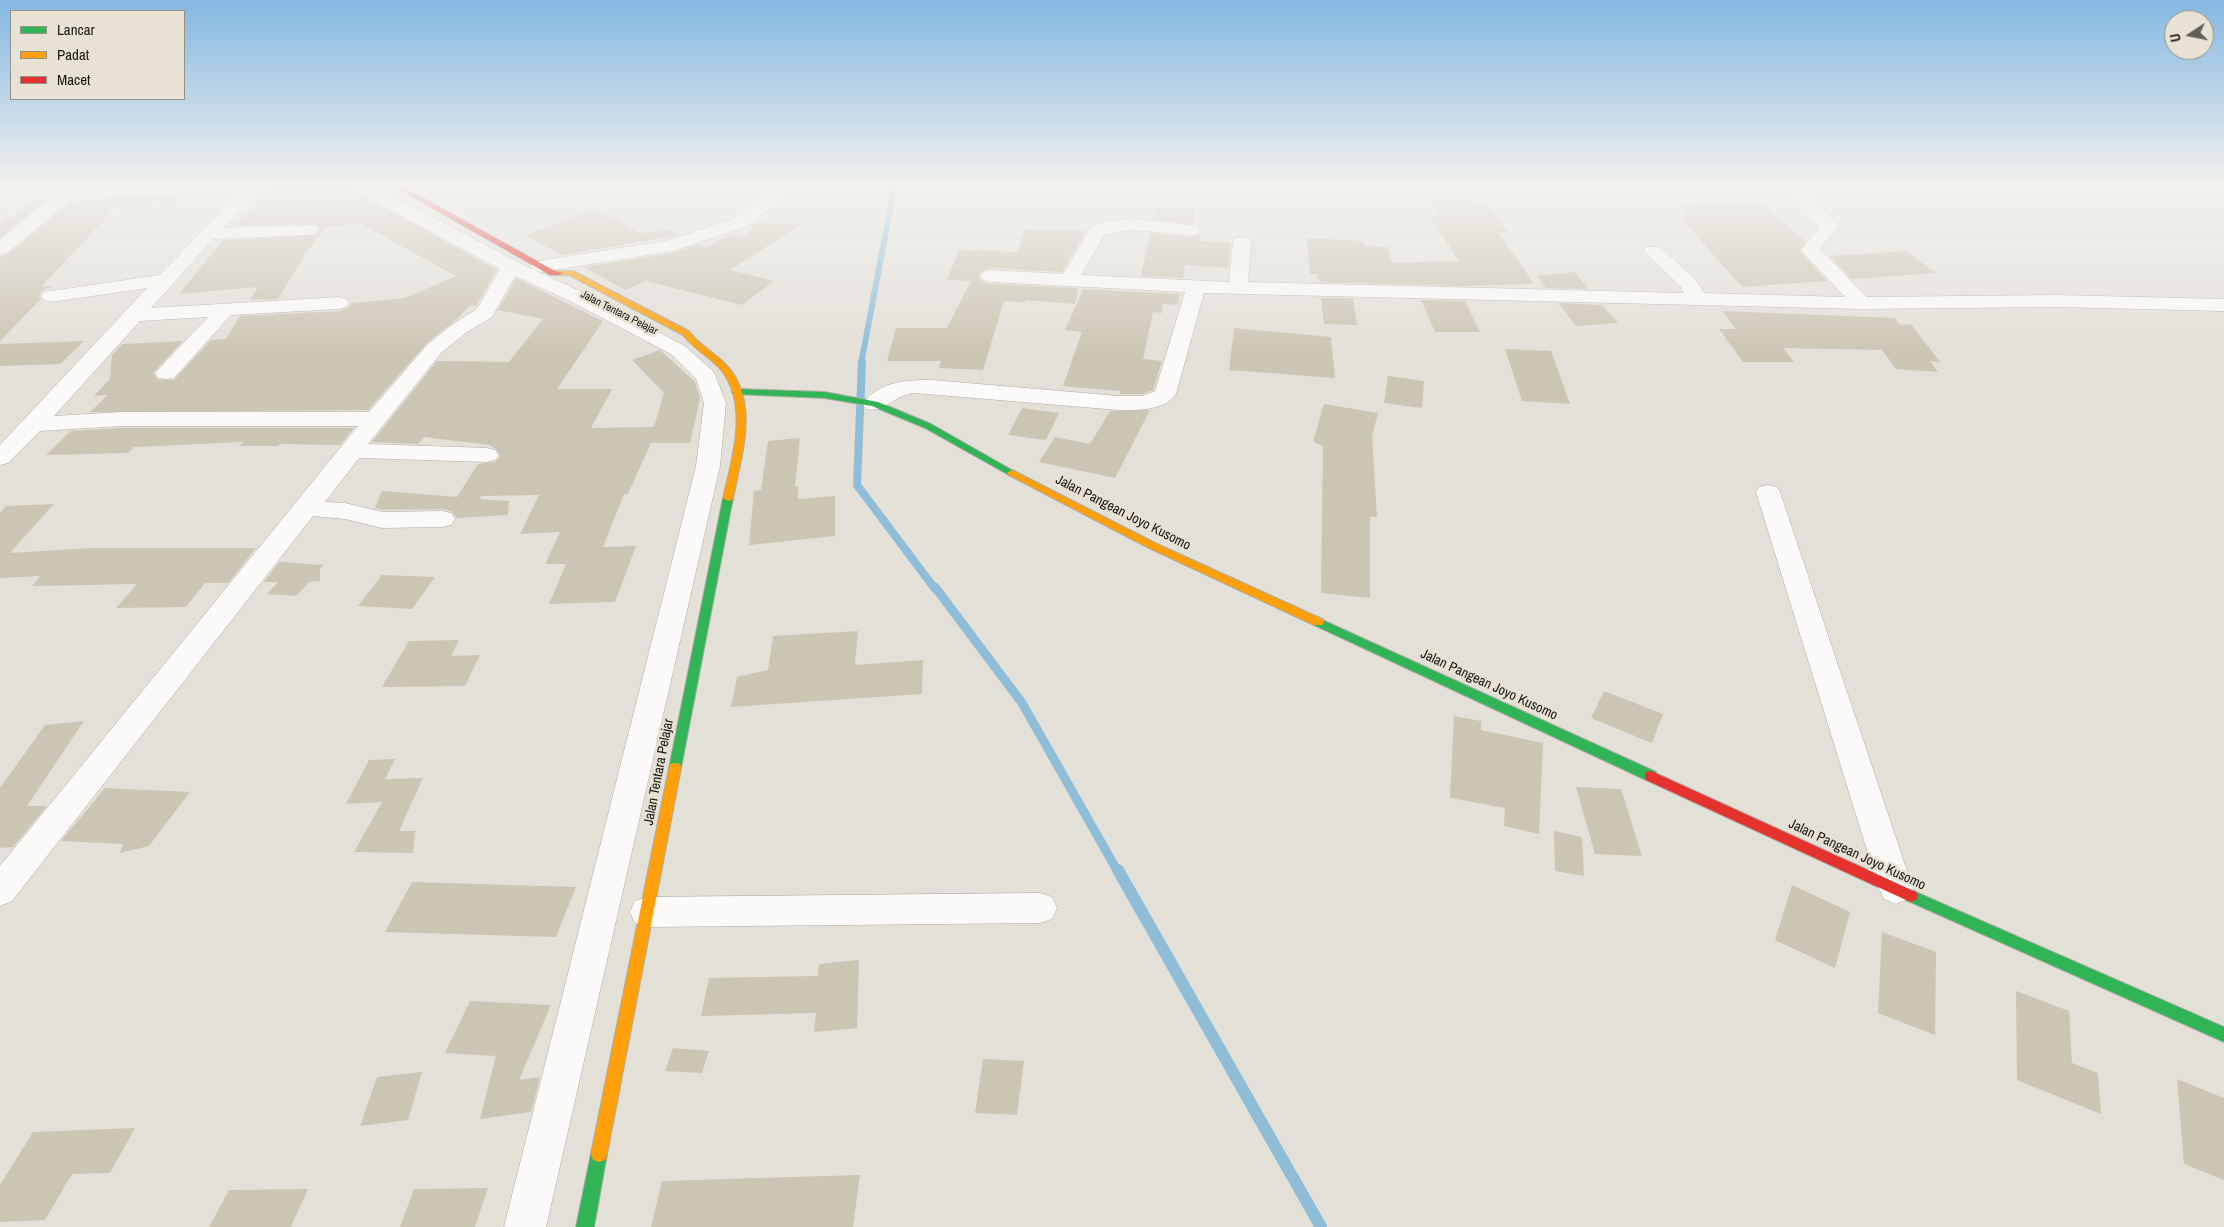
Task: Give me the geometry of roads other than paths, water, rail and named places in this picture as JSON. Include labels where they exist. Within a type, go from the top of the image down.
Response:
[{"type":"main road","name":"Jalan Tentara Pelajar","points":[[496,241],[546,269],[555,280],[672,340],[691,342],[723,365],[737,392],[741,432],[585,1227]]},
{"type":"main road","name":"Jalan Pangean Joyo Kusomo","points":[[737,392],[832,397],[874,404],[910,419],[1151,545],[1896,889],[2224,1035]]},
{"type":"street","points":[[0,458],[34,424],[202,241]]},
{"type":"street","points":[[464,241],[678,350],[706,377],[715,403],[708,466],[525,1227]]},
{"type":"street","points":[[546,269],[686,241]]},
{"type":"street","points":[[1069,280],[1091,241]]},
{"type":"street","points":[[1818,241],[1810,250],[1862,303]]},
{"type":"street","points":[[1238,288],[1242,242]]},
{"type":"street","points":[[1653,251],[1689,284],[1697,298]]},
{"type":"street","points":[[0,891],[305,508],[352,452],[375,420],[435,348],[460,328],[485,313],[511,266]]},
{"type":"street","points":[[990,276],[1196,287],[1862,303],[2056,301],[2224,305]]},
{"type":"street","points":[[51,296],[166,280]]},
{"type":"street","points":[[874,404],[886,392],[904,387],[932,387],[1118,403],[1156,401],[1165,394],[1196,287]]},
{"type":"street","points":[[133,315],[339,303]]},
{"type":"street","points":[[166,374],[225,310]]},
{"type":"street","points":[[34,424],[122,419],[375,420]]},
{"type":"street","points":[[352,452],[487,454]]},
{"type":"street","points":[[1768,492],[1896,889]]},
{"type":"street","points":[[305,508],[345,511],[382,520],[442,520]]},
{"type":"street","points":[[647,912],[1040,908]]},
{"type":"waterway","points":[[861,364],[884,241]]},
{"type":"waterway","points":[[862,362],[857,485],[935,589]]},
{"type":"waterway","points":[[935,587],[1022,703],[1118,872]]},
{"type":"waterway","points":[[1118,870],[1321,1227]]}]
